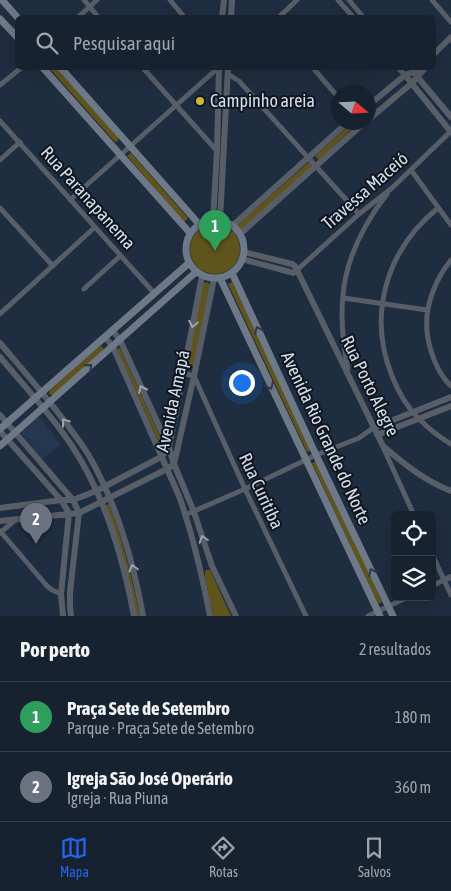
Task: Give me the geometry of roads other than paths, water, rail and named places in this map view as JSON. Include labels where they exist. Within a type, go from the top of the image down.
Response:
[{"type":"main road","points":[[2,0],[15,15]]},
{"type":"main road","points":[[0,19],[15,35]]},
{"type":"main road","points":[[45,70],[190,233]]},
{"type":"main road","points":[[63,70],[199,224]]},
{"type":"main road","points":[[216,220],[232,226],[240,234],[243,243],[243,255],[236,269],[217,278],[199,274],[189,263],[185,248],[190,233],[199,224],[216,220]]},
{"type":"main road","points":[[0,430],[189,263]]},
{"type":"main road","name":"Avenida Rio Grande do Norte","points":[[232,272],[316,455],[394,616]]},
{"type":"main road","points":[[0,446],[162,302],[199,274]]},
{"type":"main road","name":"Avenida Rio Grande do Norte","points":[[217,278],[379,614]]},
{"type":"main road","points":[[155,294],[162,302]]},
{"type":"street","points":[[84,0],[97,15]]},
{"type":"street","points":[[80,15],[97,0]]},
{"type":"street","points":[[170,0],[182,15]]},
{"type":"street","points":[[222,15],[224,0]]},
{"type":"street","points":[[231,15],[232,0]]},
{"type":"street","points":[[281,15],[297,0]]},
{"type":"street","points":[[338,0],[351,15]]},
{"type":"street","points":[[349,0],[362,15]]},
{"type":"street","points":[[432,0],[451,22]]},
{"type":"street","points":[[436,52],[451,37]]},
{"type":"street","points":[[436,57],[451,42]]},
{"type":"street","points":[[0,85],[19,70]]},
{"type":"street","points":[[145,70],[217,151]]},
{"type":"street","points":[[71,199],[218,70]]},
{"type":"street","points":[[216,220],[219,70]]},
{"type":"street","points":[[315,70],[331,90]]},
{"type":"street","points":[[400,70],[451,132]]},
{"type":"street","points":[[228,71],[360,214]]},
{"type":"street","points":[[216,220],[228,71]]},
{"type":"street","points":[[376,99],[414,71]]},
{"type":"street","points":[[376,113],[412,83],[414,71]]},
{"type":"street","points":[[414,71],[451,118]]},
{"type":"street","points":[[376,101],[382,108]]},
{"type":"street","name":"Rua Paranapanema","points":[[0,121],[155,294]]},
{"type":"street","points":[[232,226],[339,130]]},
{"type":"street","points":[[240,234],[356,130]]},
{"type":"street","name":"Travessa Maceió","points":[[297,270],[392,188],[451,132]]},
{"type":"street","points":[[0,160],[20,142]]},
{"type":"street","points":[[411,170],[451,225]]},
{"type":"street","points":[[349,378],[342,336],[343,298],[350,262],[358,238],[392,188]]},
{"type":"street","points":[[0,208],[53,266]]},
{"type":"street","points":[[438,208],[418,227],[396,260],[387,281],[383,303],[382,332],[387,360],[397,386],[413,412],[418,419],[451,444]]},
{"type":"street","points":[[0,313],[95,227]]},
{"type":"street","points":[[243,255],[293,273],[297,270]]},
{"type":"street","points":[[84,289],[120,256]]},
{"type":"street","points":[[451,260],[436,284],[431,297],[427,320],[428,342],[436,364],[451,386]]},
{"type":"street","name":"Rua Porto Alegre","points":[[297,270],[383,446],[412,511]]},
{"type":"street","name":"Avenida Amapá","points":[[0,508],[73,500],[96,491],[132,472],[161,456],[169,448],[199,274]]},
{"type":"street","name":"Avenida Amapá","points":[[0,521],[79,513],[174,464],[217,278]]},
{"type":"street","points":[[343,298],[428,310]]},
{"type":"street","points":[[113,330],[120,340],[169,448],[194,512],[212,566],[236,616]]},
{"type":"street","points":[[105,337],[113,347],[186,515],[210,616]]},
{"type":"street","points":[[0,343],[50,402],[88,454],[116,512],[132,564],[143,616]]},
{"type":"street","points":[[0,357],[71,444],[88,473],[110,523],[130,592],[134,616]]},
{"type":"street","points":[[183,373],[194,376]]},
{"type":"street","name":"Rua Curitiba","points":[[194,376],[245,489],[306,616]]},
{"type":"street","points":[[359,438],[374,428],[451,397]]},
{"type":"street","points":[[186,515],[316,455],[359,438],[377,435],[451,406]]},
{"type":"street","points":[[0,415],[73,500],[79,513],[70,592],[71,616]]},
{"type":"street","points":[[0,430],[61,500],[69,513],[61,594],[63,616]]},
{"type":"street","points":[[383,446],[407,467],[451,491]]},
{"type":"street","points":[[132,472],[137,483]]},
{"type":"street","points":[[16,519],[0,532],[47,586],[67,596],[70,607]]},
{"type":"street","points":[[433,556],[451,595]]},
{"type":"street","points":[[200,570],[212,566]]},
{"type":"street","points":[[436,584],[451,577]]},
{"type":"street","points":[[368,616],[379,614],[400,601]]},
{"type":"place","name":"Campinho areia","points":[[200,101]]},
{"type":"place","name":"Praça Sete de Setembro","points":[[215,251]]},
{"type":"place","name":"Igreja São José Operário","points":[[36,544]]}]
